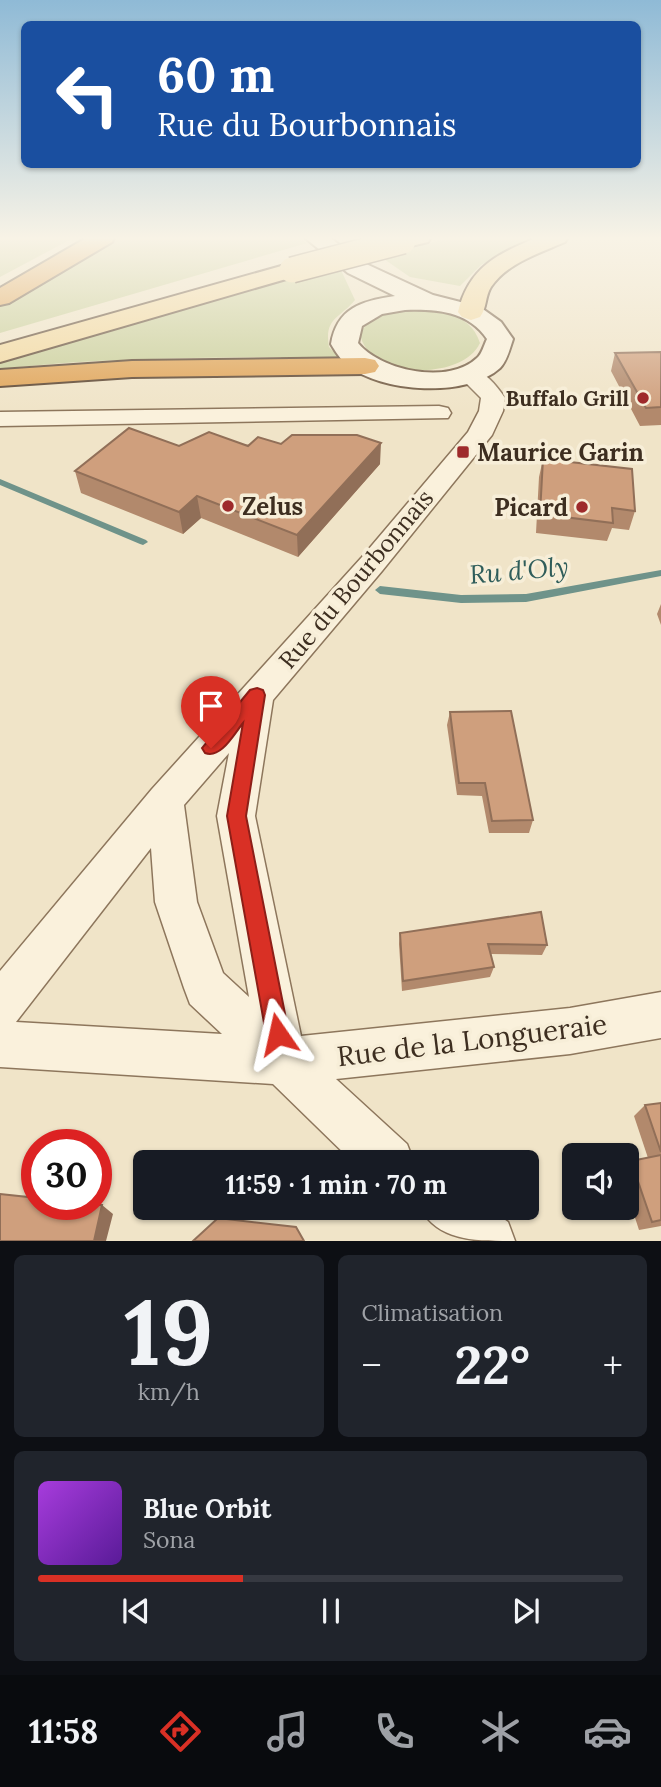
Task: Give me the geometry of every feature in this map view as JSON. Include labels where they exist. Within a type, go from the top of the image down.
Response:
[{"type":"highway","points":[[0,378],[132,369],[365,366]]},
{"type":"main road","points":[[0,340],[174,295]]},
{"type":"main road","points":[[0,354],[191,295]]},
{"type":"main road","points":[[362,295],[366,311]]},
{"type":"main road","points":[[413,295],[428,302],[471,312],[485,319],[500,339],[494,360],[469,374],[437,380],[419,380],[399,378],[365,366],[351,355],[344,343],[345,331],[352,320],[366,311],[395,303],[428,302]]},
{"type":"main road","points":[[471,312],[474,295]]},
{"type":"street","name":"Rue du Bourbonnais","points":[[0,1006],[165,802],[372,564],[486,422],[493,398],[484,386],[469,374]]},
{"type":"street","points":[[419,380],[422,394],[455,429],[463,452]]},
{"type":"street","points":[[0,419],[439,413]]},
{"type":"street","points":[[257,695],[236,816],[283,1061]]},
{"type":"street","points":[[165,802],[176,902],[206,988],[376,1150]]},
{"type":"street","name":"Rue de la Longueraie","points":[[0,1044],[283,1061],[570,1031],[661,1015]]},
{"type":"street","points":[[461,1220],[488,1241]]},
{"type":"green space","points":[[18,295],[130,295],[0,333],[0,306]]},
{"type":"green space","points":[[236,295],[353,295],[355,300],[334,320],[329,330],[329,347],[339,357],[140,359],[0,369],[0,362]]},
{"type":"green space","points":[[402,309],[437,311],[459,318],[475,332],[480,343],[470,356],[454,364],[436,369],[396,367],[379,359],[366,348],[360,333],[378,316]]},
{"type":"building","points":[[661,352],[661,407],[646,408],[615,353]]},
{"type":"building","name":"Zelus","points":[[129,428],[179,446],[209,432],[248,446],[258,437],[281,444],[292,435],[357,435],[381,443],[297,535],[197,496],[179,512],[75,471]]},
{"type":"building","name":"Picard","points":[[543,459],[632,469],[635,511],[612,508],[613,523],[540,514]]},
{"type":"building","points":[[511,711],[533,820],[492,821],[485,783],[459,783],[450,712]]},
{"type":"building","points":[[541,912],[547,945],[488,944],[494,967],[403,981],[400,933]]},
{"type":"building","points":[[661,1103],[661,1152],[645,1105]]},
{"type":"building","points":[[661,1155],[661,1220],[652,1222],[639,1184],[639,1159]]},
{"type":"building","points":[[0,1194],[21,1196],[21,1220],[99,1220],[94,1241],[0,1241]]},
{"type":"building","points":[[216,1220],[235,1220],[296,1227],[304,1241],[193,1241]]},
{"type":"waterway","name":"Ru d'Oly","points":[[0,482],[143,542]]},
{"type":"waterway","name":"Ru d'Oly","points":[[380,590],[461,599],[526,598],[661,573]]},
{"type":"place","name":"Buffalo Grill","points":[[643,398]]},
{"type":"place","name":"Maurice Garin","points":[[463,452]]},
{"type":"place","name":"Zelus","points":[[228,506]]},
{"type":"place","name":"Picard","points":[[582,507]]},
{"type":"route","points":[[211,748],[257,695],[236,816],[278,1034]]}]
